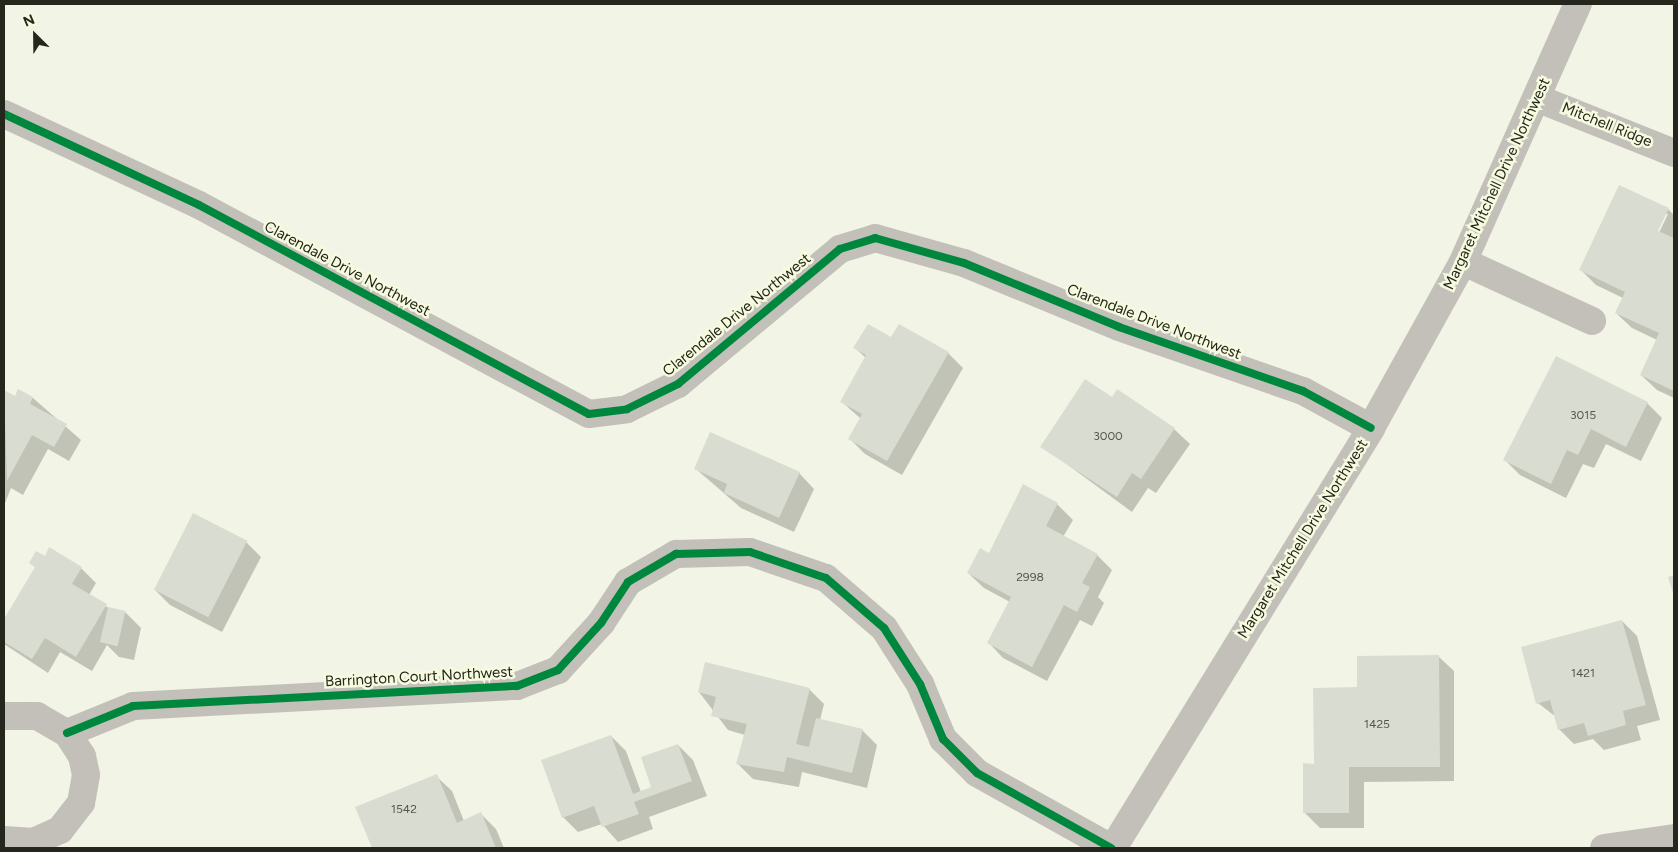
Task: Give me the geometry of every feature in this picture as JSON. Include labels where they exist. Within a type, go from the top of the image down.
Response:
[{"type":"street","name":"Margaret Mitchell Drive Northwest","points":[[1112,848],[1371,428],[1464,262],[1539,98],[1578,4]]},
{"type":"street","name":"Mitchell Ridge","points":[[1539,98],[1674,153]]},
{"type":"street","name":"Clarendale Drive Northwest","points":[[4,114],[199,205],[589,414],[627,409],[678,384],[840,249],[875,238],[964,263],[1119,326],[1302,392],[1371,428]]},
{"type":"street","points":[[1464,262],[1592,321]]},
{"type":"street","name":"Barrington Court Northwest","points":[[67,733],[133,706],[517,686],[558,670],[636,577],[676,554],[750,552],[826,578],[884,628],[920,684],[943,739],[977,773],[1112,848]]},
{"type":"street","points":[[4,716],[37,716],[67,733],[82,756],[86,775],[80,803],[71,820],[40,840],[4,840]]},
{"type":"street","points":[[1604,848],[1674,838]]},
{"type":"building","points":[[1619,185],[1669,208],[1658,231],[1674,238],[1674,391],[1640,375],[1659,333],[1615,313],[1625,292],[1579,270]]},
{"type":"building","points":[[868,324],[891,337],[899,324],[949,352],[887,461],[848,439],[862,414],[840,402],[866,355],[853,348]]},
{"type":"building","points":[[1556,356],[1648,402],[1626,447],[1591,429],[1578,455],[1567,450],[1551,484],[1503,460]]},
{"type":"building","points":[[1085,379],[1112,397],[1117,389],[1175,428],[1141,479],[1132,473],[1117,497],[1040,447]]},
{"type":"building","points":[[18,389],[33,397],[30,404],[67,424],[54,447],[32,435],[7,481],[4,390],[15,396]]},
{"type":"building","points":[[710,432],[800,472],[779,518],[724,493],[727,484],[694,469]]},
{"type":"building","points":[[1023,484],[1058,503],[1046,526],[1098,554],[1082,583],[1090,587],[1077,612],[1064,605],[1032,667],[987,643],[1011,597],[967,573],[980,548],[989,553]]},
{"type":"building","points":[[193,513],[247,541],[208,617],[154,590]]},
{"type":"building","points":[[49,547],[82,567],[72,584],[107,604],[76,657],[45,638],[32,659],[4,642],[4,619],[35,567],[29,563],[36,551],[45,556]]},
{"type":"building","points":[[1674,575],[1674,596],[1668,577]]},
{"type":"building","points":[[108,607],[126,611],[117,646],[100,642]]},
{"type":"building","points":[[1622,620],[1646,705],[1623,711],[1626,725],[1588,736],[1584,723],[1558,730],[1550,700],[1536,704],[1521,647]]},
{"type":"building","points":[[1439,655],[1440,767],[1349,767],[1349,813],[1303,813],[1303,763],[1314,764],[1313,688],[1357,687],[1357,656]]},
{"type":"building","points":[[705,662],[810,688],[796,744],[809,747],[816,718],[863,729],[852,773],[787,757],[784,772],[736,764],[747,724],[711,716],[716,697],[698,692]]},
{"type":"building","points":[[611,735],[633,794],[651,787],[641,757],[678,744],[692,781],[634,802],[639,814],[602,827],[594,806],[562,818],[541,760]]},
{"type":"building","points":[[437,774],[457,823],[481,812],[496,848],[372,848],[355,807]]},
{"type":"cycle path","points":[[4,114],[199,205],[589,414],[627,409],[678,384],[840,249],[875,238],[964,263],[1119,327],[1303,391],[1371,428]]},
{"type":"cycle path","points":[[67,733],[133,706],[517,686],[558,670],[601,623],[628,582],[676,554],[750,552],[826,578],[884,628],[920,684],[943,739],[977,773],[1111,848]]}]
